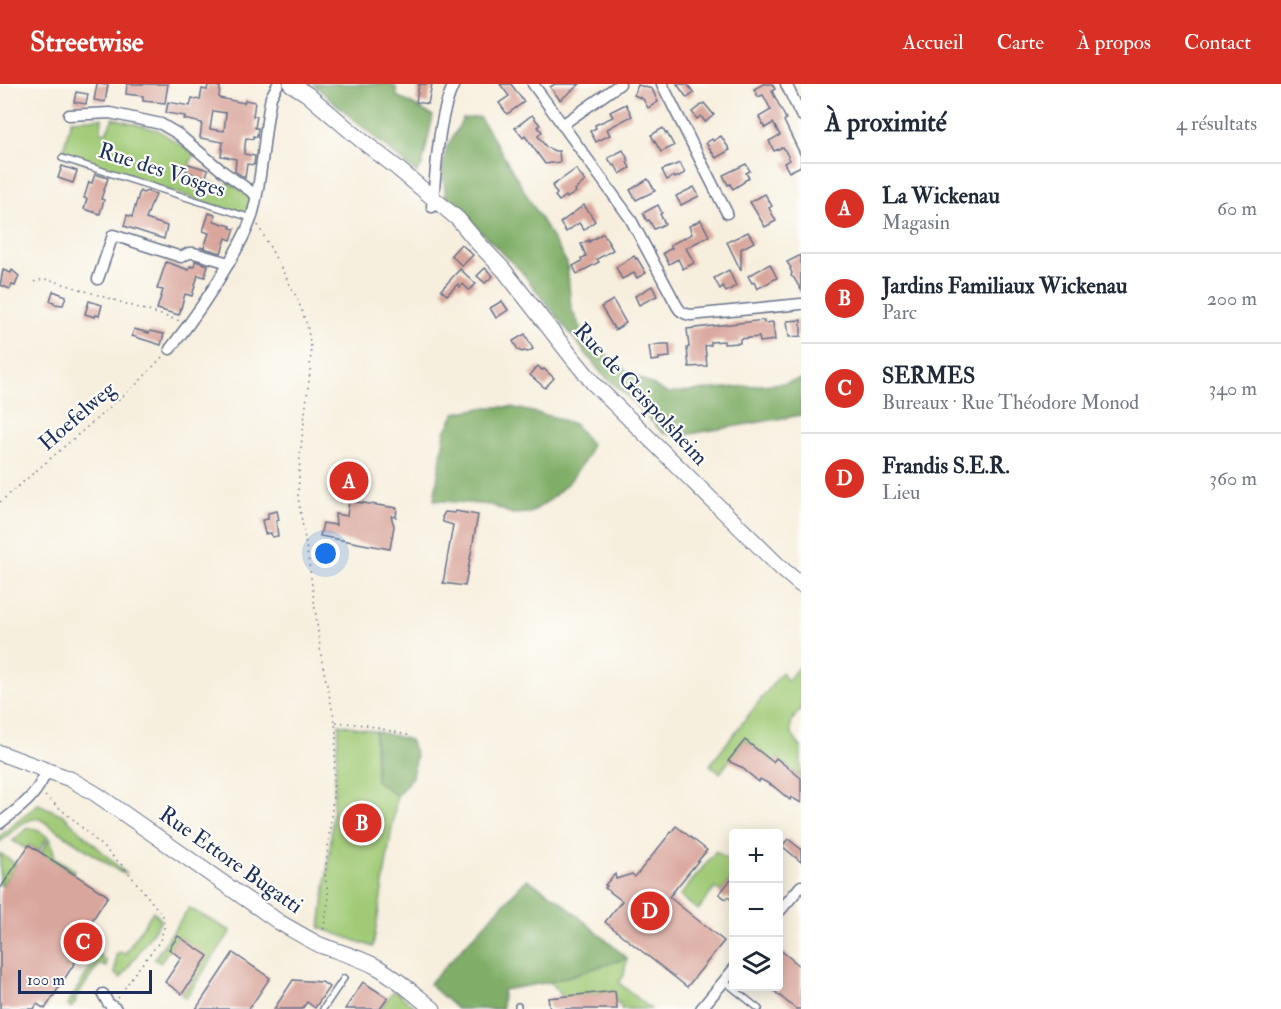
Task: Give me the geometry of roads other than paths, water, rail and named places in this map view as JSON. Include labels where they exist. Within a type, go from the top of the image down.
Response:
[{"type":"main road","name":"Rue de Geispolsheim","points":[[291,84],[303,89],[361,140],[390,170],[429,199],[458,230],[478,243],[503,269],[594,384],[801,585]]},
{"type":"main road","name":"Rue de Geispolsheim","points":[[781,568],[801,591]]},
{"type":"main road","name":"Rue Ettore Bugatti","points":[[0,753],[70,779],[96,794],[290,928],[319,944],[378,968],[433,1009]]},
{"type":"street","name":"Rue des Vosges","points":[[170,349],[206,300],[229,263],[251,218],[270,102],[278,84]]},
{"type":"street","points":[[429,199],[435,186],[436,160],[448,100],[454,84]]},
{"type":"street","points":[[533,84],[630,218],[681,312],[691,315],[801,304]]},
{"type":"street","points":[[562,125],[620,84]]},
{"type":"street","points":[[662,84],[727,213]]},
{"type":"street","points":[[786,84],[801,115]]},
{"type":"street","points":[[69,115],[110,113],[161,124],[178,134],[221,170],[256,195]]},
{"type":"street","points":[[98,279],[113,235],[181,257],[194,253],[229,263]]},
{"type":"street","points":[[0,823],[27,802],[37,790],[47,770]]},
{"type":"street","points":[[783,907],[801,886]]},
{"type":"street","points":[[701,1009],[729,975]]},
{"type":"street","points":[[103,994],[114,1008]]},
{"type":"lane","name":"Rue des Vosges","points":[[62,158],[251,218]]},
{"type":"lane","points":[[323,1009],[344,978]]},
{"type":"lane","points":[[724,981],[759,1009]]},
{"type":"place","name":"La Wickenau","points":[[349,481]]},
{"type":"place","name":"Jardins Familiaux Wickenau","points":[[362,823]]},
{"type":"place","name":"Frandis S.E.R.","points":[[650,911]]},
{"type":"place","name":"SERMES","points":[[83,942]]}]
